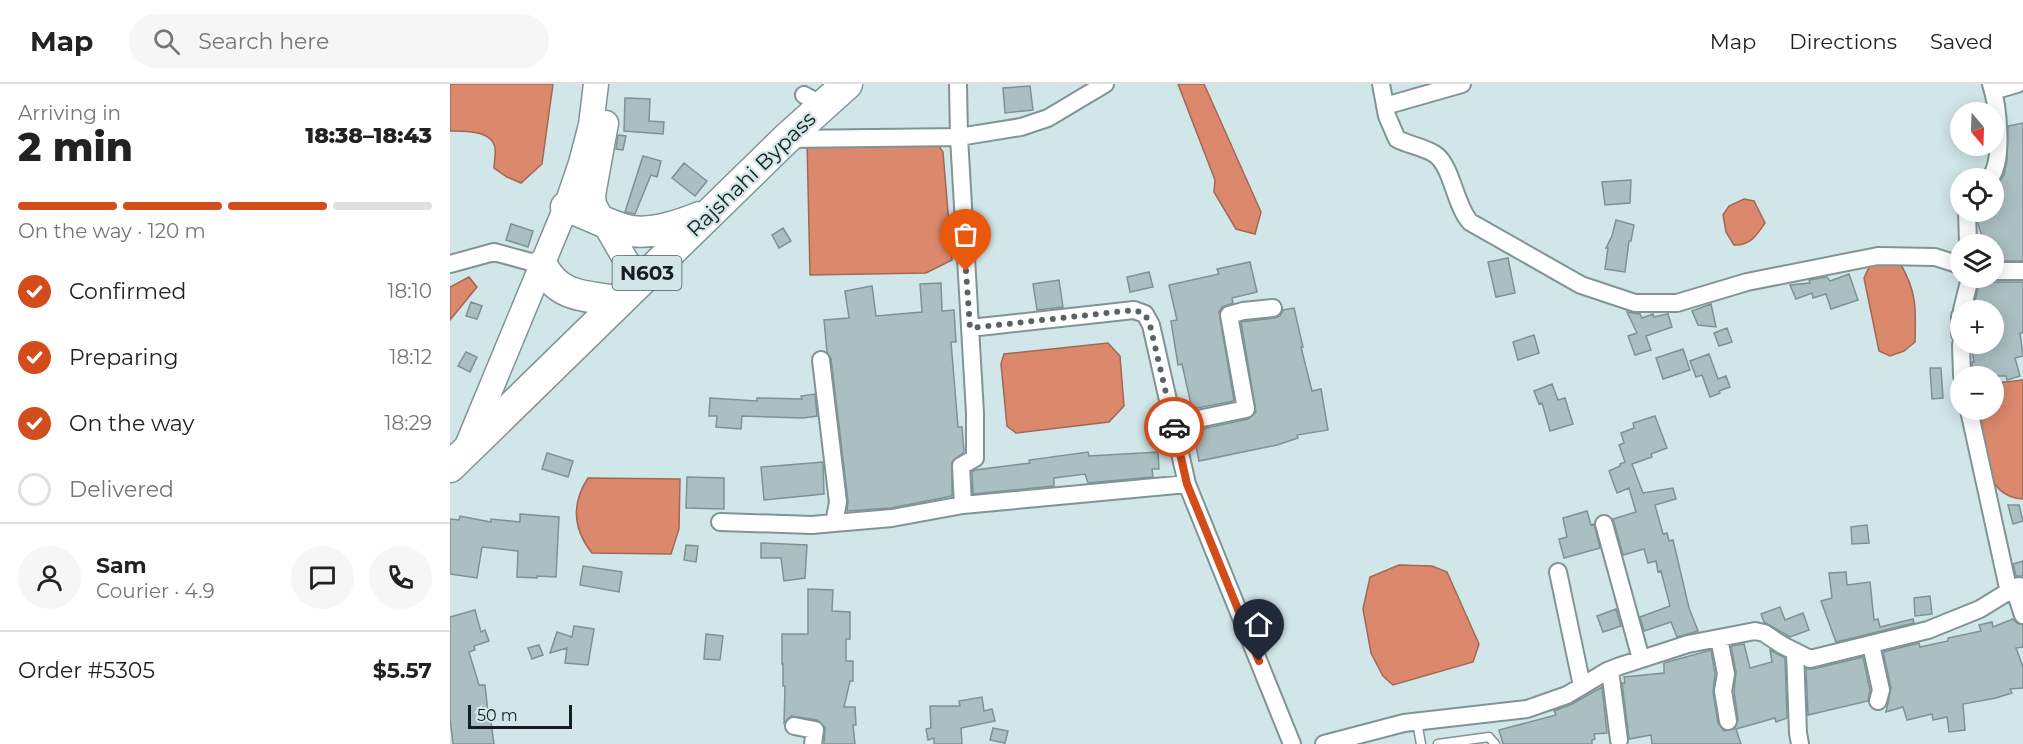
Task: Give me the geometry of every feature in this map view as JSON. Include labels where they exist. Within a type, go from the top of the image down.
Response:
[{"type":"highway","name":"Rajshahi Bypass","points":[[457,459],[786,139],[814,100],[847,84]]},
{"type":"highway","points":[[566,207],[584,212],[625,230],[660,229],[682,224],[714,211]]},
{"type":"highway","points":[[542,265],[558,288],[618,301]]},
{"type":"street","points":[[457,459],[566,207],[591,125],[596,84]]},
{"type":"street","points":[[611,84],[593,195],[594,205],[628,264],[641,279]]},
{"type":"street","points":[[958,84],[975,413],[975,458],[961,466],[963,505]]},
{"type":"street","points":[[786,139],[959,137],[1021,127],[1048,118],[1105,84]]},
{"type":"street","points":[[1381,84],[1387,116],[1397,139],[1433,154],[1441,160],[1462,212],[1470,222],[1581,285],[1635,303],[1677,303],[1747,282],[1878,256],[1935,257],[1950,262]]},
{"type":"street","points":[[1385,106],[1462,84]]},
{"type":"street","points":[[1995,168],[1998,134],[1992,87],[2017,84]]},
{"type":"street","points":[[450,264],[494,252],[542,265]]},
{"type":"street","points":[[2004,271],[2023,271]]},
{"type":"street","points":[[1174,424],[1246,409],[1229,315],[1273,308]]},
{"type":"street","points":[[970,328],[1134,310],[1145,314],[1150,325],[1187,484],[1292,744]]},
{"type":"street","points":[[820,360],[838,502],[834,523]]},
{"type":"street","points":[[1972,420],[2008,588],[2018,586]]},
{"type":"street","points":[[720,522],[812,525],[892,518],[963,505],[1187,484]]},
{"type":"street","points":[[1604,524],[1641,659]]},
{"type":"street","points":[[1557,572],[1582,686]]},
{"type":"street","points":[[2018,586],[2023,615]]},
{"type":"street","points":[[1324,744],[1404,723],[1527,709],[1567,695],[1610,670],[1641,659],[1688,644],[1755,631],[1764,633],[1810,659],[1928,630],[1980,609],[2018,586]]},
{"type":"street","points":[[1719,638],[1726,674],[1723,692],[1728,721]]},
{"type":"street","points":[[1871,645],[1881,690],[1878,701]]},
{"type":"street","points":[[1796,652],[1800,744]]},
{"type":"street","points":[[1610,670],[1619,741]]},
{"type":"street","points":[[794,726],[815,730],[813,744]]},
{"type":"lane","points":[[1417,722],[1421,744]]},
{"type":"lane","points":[[1438,744],[1489,737],[1495,744]]},
{"type":"shaded area","points":[[450,84],[553,84],[542,164],[521,183],[494,168],[495,148],[489,138],[477,133],[450,131]]},
{"type":"shaded area","points":[[1178,84],[1204,84],[1261,212],[1255,234],[1236,229],[1214,192],[1215,180]]},
{"type":"shaded area","points":[[933,138],[943,152],[952,260],[926,273],[810,275],[807,141]]},
{"type":"shaded area","points":[[1744,199],[1754,201],[1765,223],[1749,242],[1734,245],[1726,232],[1723,215],[1729,206]]},
{"type":"shaded area","points":[[1871,263],[1900,263],[1912,292],[1915,310],[1915,342],[1904,351],[1890,356],[1879,351],[1864,278]]},
{"type":"shaded area","points":[[469,277],[477,287],[450,320],[450,287]]},
{"type":"shaded area","points":[[1108,343],[1120,356],[1124,406],[1109,422],[1016,433],[1007,426],[1001,364],[1004,354]]},
{"type":"shaded area","points":[[2023,380],[2023,499],[2009,496],[1999,489],[1991,478],[1983,452],[1982,420],[2004,420],[2004,382]]},
{"type":"shaded area","points":[[588,478],[680,479],[679,529],[671,554],[592,553],[581,535],[577,516],[579,497]]},
{"type":"shaded area","points":[[1399,565],[1432,566],[1447,572],[1479,644],[1473,662],[1393,685],[1383,676],[1371,653],[1363,609],[1370,577]]},
{"type":"building","points":[[1030,86],[1033,110],[1005,113],[1003,88]]},
{"type":"building","points":[[625,98],[650,99],[649,121],[664,122],[663,134],[624,131]]},
{"type":"building","points":[[2023,123],[2023,261],[2004,261],[2004,234],[1981,234],[1978,224],[1978,222],[2004,222],[2004,175],[2008,126]]},
{"type":"building","points":[[618,135],[626,136],[623,150],[616,149]]},
{"type":"building","points":[[643,156],[661,161],[657,177],[651,175],[635,214],[625,212]]},
{"type":"building","points":[[684,163],[707,181],[695,196],[672,178]]},
{"type":"building","points":[[1631,180],[1630,203],[1605,205],[1602,182]]},
{"type":"building","points":[[1616,220],[1634,225],[1631,241],[1629,241],[1625,272],[1605,269],[1608,248],[1606,248]]},
{"type":"building","points":[[511,224],[533,231],[528,247],[506,240]]},
{"type":"building","points":[[783,228],[791,241],[779,248],[772,235]]},
{"type":"building","points":[[1508,258],[1515,293],[1496,297],[1488,262]]},
{"type":"building","points":[[1250,262],[1257,292],[1232,298],[1233,303],[1222,307],[1219,312],[1234,401],[1192,409],[1182,364],[1178,365],[1171,321],[1177,320],[1169,285],[1219,274],[1217,269]]},
{"type":"building","points":[[1149,272],[1153,287],[1130,292],[1127,277]]},
{"type":"building","points":[[1849,274],[1858,300],[1831,309],[1826,294],[1813,298],[1812,293],[1796,299],[1790,285],[1810,283],[1809,280],[1827,277],[1830,281]]},
{"type":"building","points":[[1059,280],[1063,307],[1037,310],[1033,284]]},
{"type":"building","points":[[2004,282],[2023,282],[2023,333],[2020,333],[2023,356],[2015,358],[2020,376],[2007,380],[2004,376],[2004,366],[1972,366],[1973,354],[2004,354],[2004,300],[1975,300],[1978,288],[2004,288]]},
{"type":"building","points":[[941,283],[942,311],[954,310],[956,342],[951,342],[958,427],[962,427],[964,452],[952,462],[952,496],[891,508],[847,511],[848,501],[831,359],[827,352],[824,320],[849,318],[845,291],[872,286],[876,316],[922,312],[920,284]]},
{"type":"building","points":[[471,302],[482,306],[477,319],[466,316]]},
{"type":"building","points":[[1711,304],[1716,327],[1698,325],[1692,311]]},
{"type":"building","points":[[1294,308],[1312,391],[1321,389],[1328,430],[1297,435],[1298,438],[1277,445],[1199,461],[1193,431],[1248,419],[1256,412],[1241,322],[1275,318],[1280,316],[1283,310]]},
{"type":"building","points":[[1627,312],[1640,314],[1642,318],[1653,314],[1654,317],[1668,314],[1672,327],[1646,336],[1651,350],[1635,355],[1628,336],[1637,333]]},
{"type":"building","points":[[1727,328],[1732,342],[1719,346],[1714,333]]},
{"type":"building","points":[[1534,335],[1539,353],[1518,360],[1513,342]]},
{"type":"building","points":[[1683,349],[1690,370],[1663,379],[1656,358]]},
{"type":"building","points":[[466,352],[477,357],[470,372],[458,366]]},
{"type":"building","points":[[1709,354],[1718,379],[1726,376],[1730,387],[1710,397],[1702,375],[1696,377],[1690,361]]},
{"type":"building","points":[[1930,368],[1941,368],[1943,398],[1932,399]]},
{"type":"building","points":[[1552,384],[1558,400],[1565,398],[1573,424],[1550,431],[1542,403],[1539,404],[1534,391]]},
{"type":"building","points":[[815,394],[817,416],[803,418],[742,416],[741,429],[716,427],[717,416],[709,416],[710,398],[757,401],[757,398],[802,399],[801,396]]},
{"type":"building","points":[[1655,416],[1667,448],[1651,454],[1652,457],[1632,464],[1643,493],[1673,488],[1676,499],[1655,505],[1663,534],[1667,533],[1669,541],[1673,540],[1689,608],[1698,631],[1677,637],[1671,622],[1644,631],[1640,617],[1670,606],[1661,571],[1658,572],[1656,561],[1648,563],[1644,549],[1623,555],[1613,519],[1636,512],[1629,488],[1617,493],[1609,471],[1625,462],[1619,445],[1624,443],[1621,433],[1634,428],[1633,423]]},
{"type":"building","points":[[1088,452],[1089,456],[1158,452],[1159,469],[1152,469],[1153,477],[1088,483],[1085,474],[1054,478],[1054,486],[973,494],[972,472],[975,470]]},
{"type":"building","points":[[547,453],[573,461],[568,477],[542,469]]},
{"type":"building","points":[[823,462],[824,494],[764,500],[761,467]]},
{"type":"building","points":[[687,477],[724,478],[724,509],[686,508]]},
{"type":"building","points":[[2008,505],[2019,505],[2023,521],[2013,524]]},
{"type":"building","points":[[1587,511],[1591,525],[1594,524],[1600,548],[1564,558],[1559,539],[1567,537],[1563,518]]},
{"type":"building","points":[[520,514],[559,517],[556,577],[517,577],[518,551],[482,547],[477,578],[450,574],[450,519],[459,520],[460,516],[491,522],[491,519],[520,522]]},
{"type":"building","points":[[1867,525],[1869,543],[1852,544],[1851,527]]},
{"type":"building","points":[[761,543],[807,545],[805,578],[784,581],[781,558],[761,558]]},
{"type":"building","points":[[686,545],[698,546],[696,562],[684,560]]},
{"type":"building","points":[[2023,561],[2023,576],[2016,576],[2013,564]]},
{"type":"building","points":[[583,566],[622,572],[619,592],[580,585]]},
{"type":"building","points":[[1846,572],[1847,585],[1870,582],[1874,620],[1878,619],[1880,627],[1913,619],[1914,623],[1836,642],[1821,601],[1832,598],[1829,573]]},
{"type":"building","points":[[808,589],[833,590],[832,611],[850,612],[850,639],[846,639],[846,661],[853,661],[853,681],[850,681],[844,707],[855,707],[856,725],[853,725],[855,744],[824,744],[825,727],[817,720],[791,716],[784,723],[785,686],[783,686],[782,634],[808,634]]},
{"type":"building","points":[[1930,596],[1932,614],[1915,616],[1914,598]]},
{"type":"building","points":[[1780,607],[1785,620],[1803,613],[1809,630],[1790,637],[1764,622],[1761,614]]},
{"type":"building","points":[[1616,609],[1621,626],[1603,632],[1597,616]]},
{"type":"building","points":[[475,610],[481,632],[485,630],[489,641],[474,646],[475,650],[469,652],[479,685],[485,685],[494,744],[453,744],[450,718],[450,617]]},
{"type":"building","points":[[2013,619],[2023,625],[2023,647],[2016,648],[2023,667],[2023,688],[2010,689],[2012,693],[1996,698],[1963,704],[1965,730],[1949,732],[1947,717],[1933,720],[1932,714],[1907,720],[1903,707],[1886,712],[1891,688],[1883,652],[1919,643],[1920,647],[1948,641],[1948,638],[1981,631],[1979,625],[1992,622],[1993,627]]},
{"type":"building","points":[[574,626],[594,629],[588,665],[565,663],[567,648],[550,653],[557,632],[572,637]]},
{"type":"building","points":[[706,634],[723,636],[720,660],[704,659]]},
{"type":"building","points":[[1744,644],[1750,668],[1772,662],[1770,650],[1785,658],[1787,718],[1776,722],[1775,718],[1736,729],[1741,744],[1652,744],[1651,735],[1629,739],[1622,683],[1625,683],[1624,677],[1664,673],[1664,663],[1711,650],[1715,674],[1713,692],[1718,723],[1724,731],[1734,729],[1738,720],[1734,691],[1736,672],[1731,646]]},
{"type":"building","points":[[539,645],[543,655],[532,659],[528,648]]},
{"type":"building","points":[[1863,657],[1870,690],[1868,701],[1808,715],[1806,669]]},
{"type":"building","points":[[1602,687],[1607,733],[1594,734],[1595,739],[1592,740],[1592,744],[1503,744],[1499,730],[1556,715],[1554,711]]},
{"type":"building","points":[[982,697],[984,711],[992,709],[995,721],[961,728],[962,744],[934,744],[934,738],[928,740],[926,729],[931,728],[930,706],[960,706],[959,701]]},
{"type":"building","points":[[993,728],[1008,731],[1005,743],[990,740]]},
{"type":"way so far","points":[[966,271],[970,328],[1134,310],[1145,314],[1150,325],[1174,427]]},
{"type":"route","points":[[1174,427],[1187,484],[1259,661]]}]
